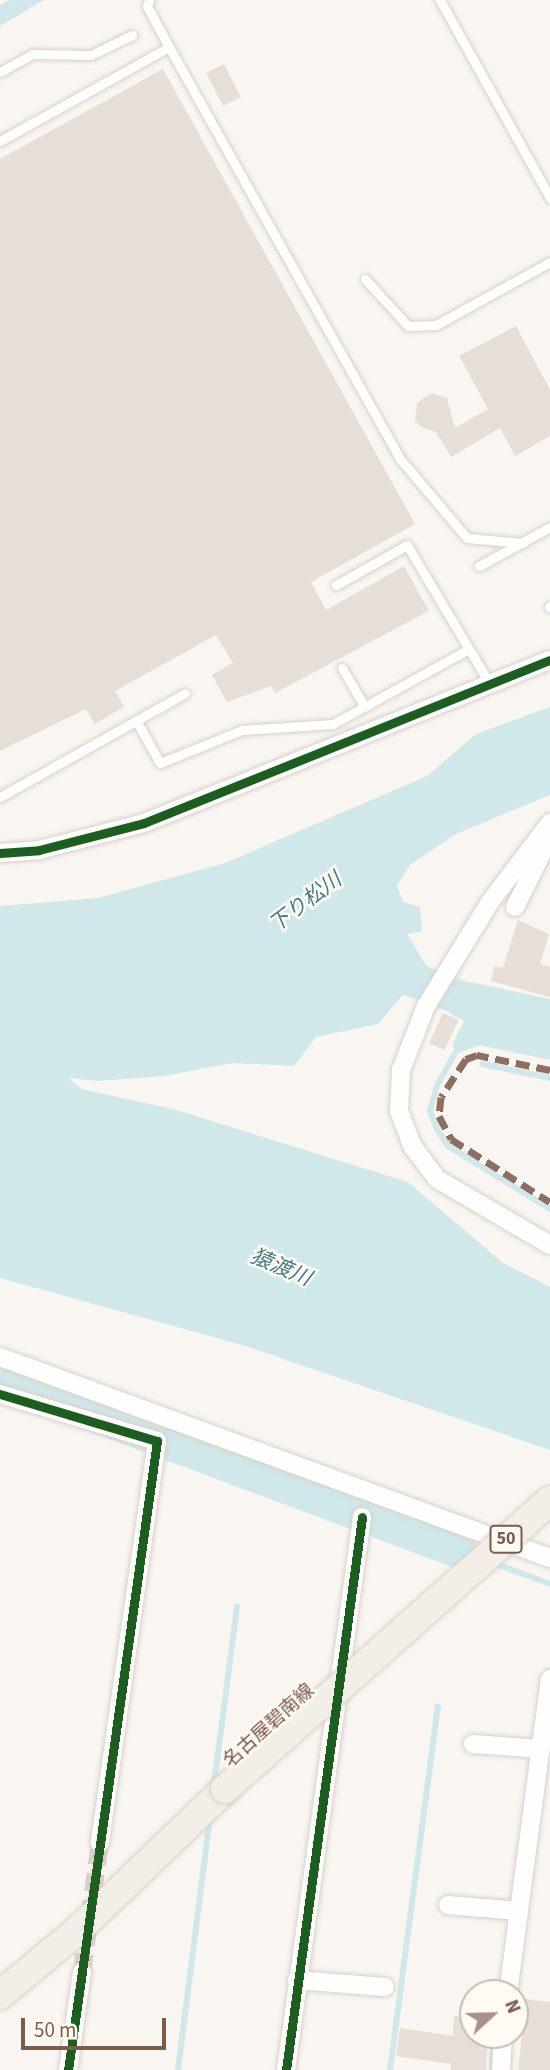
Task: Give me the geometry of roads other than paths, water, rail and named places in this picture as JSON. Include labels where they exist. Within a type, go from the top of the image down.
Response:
[{"type":"main road","name":"名古屋碧南線","points":[[0,1996],[76,1932],[200,1811],[550,1500]]},
{"type":"street","points":[[0,853],[38,850],[144,823],[550,660]]},
{"type":"street","points":[[550,823],[476,925],[426,1006],[401,1070],[399,1111],[413,1147],[437,1179],[550,1245]]},
{"type":"street","points":[[514,906],[550,837]]},
{"type":"street","points":[[0,1357],[550,1558]]},
{"type":"street","points":[[0,1366],[21,1374],[38,1372]]},
{"type":"street","points":[[0,1394],[157,1441],[100,1843]]},
{"type":"street","points":[[286,2070],[362,1517]]},
{"type":"street","points":[[510,1979],[550,1679]]},
{"type":"street","points":[[473,1744],[541,1749]]},
{"type":"street","points":[[448,1905],[519,1911]]},
{"type":"street","points":[[68,2070],[82,1972]]},
{"type":"street","points":[[297,1980],[385,1987]]},
{"type":"street","points":[[501,2070],[502,2049]]},
{"type":"lane","points":[[149,0],[147,6],[169,47],[401,460],[467,538],[523,543]]},
{"type":"lane","points":[[440,0],[550,198]]},
{"type":"lane","points":[[0,72],[33,54],[91,55],[132,35]]},
{"type":"lane","points":[[0,141],[169,47]]},
{"type":"lane","points":[[365,279],[408,326],[436,325],[550,262]]},
{"type":"lane","points":[[479,566],[550,527]]},
{"type":"lane","points":[[336,585],[407,545],[490,684]]},
{"type":"lane","points":[[137,722],[160,763],[242,730],[333,724],[469,649]]},
{"type":"lane","points":[[342,668],[365,707]]},
{"type":"lane","points":[[0,797],[185,693]]},
{"type":"water","points":[[9,0],[44,0],[0,26],[0,5]]},
{"type":"water","points":[[550,707],[550,795],[456,834],[410,865],[397,886],[403,902],[420,907],[422,931],[407,934],[427,967],[378,1024],[316,1037],[294,1066],[232,1063],[164,1076],[98,1081],[69,1078],[81,1089],[173,1109],[408,1182],[503,1263],[550,1287],[550,1450],[242,1345],[0,1278],[0,906],[98,898],[225,863],[427,776],[476,734]]},
{"type":"water","points":[[471,982],[550,999],[550,1060],[479,1045],[454,1055],[453,1043],[464,1021],[451,1014],[455,1008],[442,1001],[456,983],[466,990]]},
{"type":"waterway","points":[[373,964],[550,1032]]},
{"type":"waterway","points":[[454,1055],[437,1086],[430,1111],[437,1129],[448,1146],[550,1209]]},
{"type":"waterway","points":[[482,1064],[550,1078]]},
{"type":"waterway","points":[[0,1379],[459,1551]]},
{"type":"waterway","points":[[459,1551],[474,1556]]},
{"type":"waterway","points":[[491,1562],[550,1584]]},
{"type":"waterway","points":[[214,1784],[237,1606]]},
{"type":"waterway","points":[[390,2070],[438,1706]]},
{"type":"waterway","points":[[178,2070],[210,1816]]},
{"type":"waterway","points":[[492,2070],[493,2049]]},
{"type":"tunnel","points":[[82,1972],[100,1843]]},
{"type":"water label","name":"下り松川","points":[[305,902]]},
{"type":"water label","name":"猿渡川","points":[[281,1267]]}]
